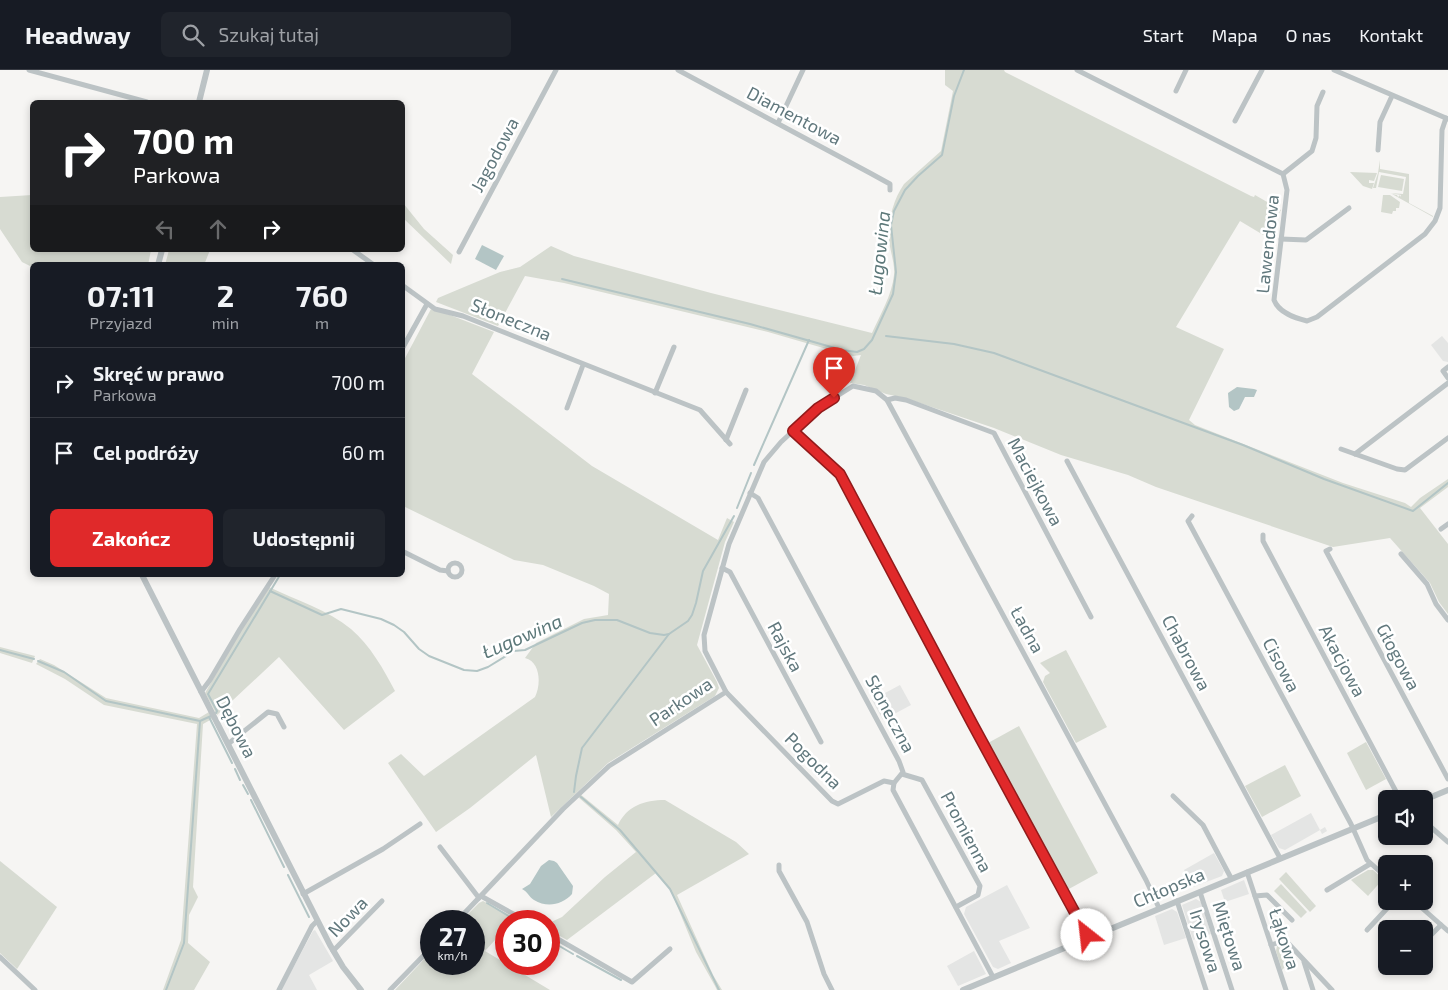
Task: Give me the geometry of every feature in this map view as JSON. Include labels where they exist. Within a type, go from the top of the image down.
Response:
[{"type":"street","points":[[29,70],[140,100]]},
{"type":"street","points":[[200,100],[207,70]]},
{"type":"street","name":"Jagodowa","points":[[459,252],[556,70]]},
{"type":"street","name":"Diamentowa","points":[[678,70],[890,184],[890,190]]},
{"type":"street","points":[[778,123],[803,70]]},
{"type":"street","name":"Lawendowa","points":[[1077,70],[1283,174],[1287,190],[1274,293],[1275,303],[1283,311],[1303,320],[1312,320],[1425,234],[1432,226],[1440,203],[1442,130],[1447,119]]},
{"type":"street","points":[[1176,91],[1186,70]]},
{"type":"street","points":[[1235,122],[1262,70]]},
{"type":"street","points":[[1334,70],[1447,119]]},
{"type":"street","points":[[1283,174],[1312,150],[1316,138],[1318,103],[1323,92]]},
{"type":"street","points":[[1378,150],[1380,122],[1392,96]]},
{"type":"street","points":[[1281,239],[1306,240],[1349,208]]},
{"type":"street","points":[[356,252],[370,262]]},
{"type":"street","name":"Słoneczna","points":[[405,288],[436,309],[463,316],[700,410],[728,442],[746,390]]},
{"type":"street","points":[[405,344],[427,304]]},
{"type":"street","points":[[655,393],[674,347]]},
{"type":"street","points":[[567,408],[584,364]]},
{"type":"street","points":[[1448,367],[1443,371],[1448,378]]},
{"type":"street","points":[[1356,454],[1448,383]]},
{"type":"street","name":"Parkowa","points":[[467,910],[563,810],[609,766],[726,692],[705,651],[704,636],[734,530],[764,462],[774,449],[828,401],[853,386],[876,391],[887,400]]},
{"type":"street","name":"Maciejkowa","points":[[887,400],[895,398],[906,400],[994,433],[1091,617]]},
{"type":"street","name":"Ładna","points":[[887,400],[1142,872],[1159,908]]},
{"type":"street","points":[[793,431],[840,474],[1089,938]]},
{"type":"street","points":[[1341,449],[1397,469],[1405,470],[1448,438]]},
{"type":"street","name":"Chabrowa","points":[[1067,462],[1280,858]]},
{"type":"street","name":"Słoneczna","points":[[750,493],[758,498],[903,769],[902,774],[894,783]]},
{"type":"street","name":"Cisowa","points":[[1192,516],[1188,521],[1353,828]]},
{"type":"street","points":[[1442,529],[1448,524]]},
{"type":"street","name":"Akacjowa","points":[[1263,535],[1263,541],[1395,790]]},
{"type":"street","name":"Głogowa","points":[[1330,549],[1326,551],[1448,779]]},
{"type":"street","points":[[405,552],[440,570],[448,571]]},
{"type":"street","points":[[1401,554],[1427,584],[1436,604],[1448,620]]},
{"type":"street","name":"Rajska","points":[[722,568],[730,572],[821,742]]},
{"type":"street","name":"Dębowa","points":[[143,577],[333,951],[361,990]]},
{"type":"street","points":[[201,692],[274,577]]},
{"type":"street","name":"Pogodna","points":[[726,692],[834,803],[838,804],[884,780],[894,783]]},
{"type":"street","points":[[228,744],[268,712],[277,714],[284,726]]},
{"type":"street","name":"Promienna","points":[[902,774],[922,780],[980,886],[978,895],[956,907]]},
{"type":"street","points":[[894,783],[894,790],[902,809],[993,977]]},
{"type":"street","points":[[1433,796],[1448,790]]},
{"type":"street","points":[[1173,796],[1203,825],[1231,878]]},
{"type":"street","name":"Chłopska","points":[[963,990],[1378,818]]},
{"type":"street","points":[[303,894],[383,849],[420,824]]},
{"type":"street","points":[[1353,828],[1367,860],[1378,870]]},
{"type":"street","points":[[1433,829],[1448,842]]},
{"type":"street","points":[[440,847],[480,897],[505,910]]},
{"type":"street","points":[[1327,890],[1370,864]]},
{"type":"street","points":[[778,866],[807,922],[824,974],[832,990]]},
{"type":"street","name":"Łąkowa","points":[[1247,872],[1286,990]]},
{"type":"street","name":"Miętowa","points":[[1200,892],[1232,990]]},
{"type":"street","name":"Łąkowa","points":[[1255,896],[1267,895],[1292,920]]},
{"type":"street","name":"Nowa","points":[[333,951],[382,901]]},
{"type":"street","name":"Irysowa","points":[[1177,901],[1206,990]]},
{"type":"street","points":[[1367,930],[1386,910]]},
{"type":"street","points":[[1424,910],[1448,931]]},
{"type":"street","points":[[279,990],[312,926],[318,921]]},
{"type":"street","points":[[1433,933],[1441,925]]},
{"type":"street","points":[[560,940],[632,982],[670,949]]},
{"type":"street","points":[[1271,945],[1287,942],[1332,990]]},
{"type":"street","points":[[0,958],[35,990]]},
{"type":"street","points":[[390,990],[420,959]]},
{"type":"street","points":[[1303,959],[1313,990]]},
{"type":"shaded area","points":[[945,70],[1004,70],[1251,196],[1254,197],[1255,195],[1281,210],[1265,236],[1240,221],[1176,327],[1224,349],[1189,420],[1195,425],[1343,483],[1405,503],[1411,507],[1420,498],[1448,479],[1448,487],[1420,508],[1448,544],[1448,614],[1439,602],[1430,583],[1390,538],[1333,547],[1156,487],[1128,475],[1061,455],[994,428],[905,398],[886,394],[864,385],[850,383],[861,355],[844,354],[768,332],[564,283],[525,276],[498,326],[436,302],[438,298],[500,272],[520,267],[551,246],[574,256],[711,293],[872,333],[893,282],[894,266],[889,233],[894,203],[904,184],[941,151],[953,91],[945,85]]},
{"type":"shaded area","points":[[1380,160],[1380,169],[1409,174],[1409,203],[1433,217],[1392,194],[1398,197],[1400,195],[1401,197],[1401,195],[1390,193],[1403,194],[1406,177],[1379,172],[1376,188],[1373,188]]},
{"type":"shaded area","points":[[1350,172],[1377,173],[1374,181],[1369,180],[1369,183],[1374,183],[1372,189],[1363,186]]},
{"type":"shaded area","points":[[1381,175],[1404,179],[1402,191],[1378,187]]},
{"type":"shaded area","points":[[30,195],[30,252],[151,252],[149,262],[30,262],[30,266],[22,262],[0,229],[0,197]]},
{"type":"shaded area","points":[[1383,195],[1390,195],[1400,202],[1399,208],[1396,208],[1396,211],[1393,211],[1392,214],[1381,212]]},
{"type":"shaded area","points":[[405,205],[424,229],[453,255],[451,264],[405,220]]},
{"type":"shaded area","points":[[482,245],[504,256],[496,270],[475,259]]},
{"type":"shaded area","points":[[168,252],[209,252],[205,262],[166,262]]},
{"type":"shaded area","points":[[431,309],[494,332],[472,374],[592,466],[718,540],[727,518],[734,522],[725,542],[697,645],[717,682],[719,688],[715,696],[608,763],[551,817],[536,755],[470,808],[436,832],[388,763],[401,754],[424,776],[535,697],[539,680],[537,669],[530,660],[525,658],[536,643],[584,619],[608,615],[609,594],[543,565],[514,560],[405,507],[405,358]]},
{"type":"shaded area","points":[[1442,336],[1448,343],[1448,362],[1443,361],[1431,345]]},
{"type":"shaded area","points":[[1237,387],[1257,390],[1254,397],[1245,397],[1239,409],[1234,411],[1229,407],[1228,393]]},
{"type":"shaded area","points":[[269,587],[322,611],[351,629],[370,650],[395,691],[344,730],[279,657],[217,715],[205,693],[243,627]]},
{"type":"shaded area","points":[[0,647],[35,656],[32,663],[0,653]]},
{"type":"shaded area","points":[[1066,650],[1107,727],[1076,743],[1043,682],[1045,676],[1050,673],[1040,663]]},
{"type":"shaded area","points":[[40,659],[54,665],[106,698],[199,718],[209,712],[212,719],[203,724],[193,887],[198,897],[189,915],[188,943],[210,962],[194,990],[163,990],[181,940],[197,724],[104,705],[65,679],[36,664]]},
{"type":"shaded area","points":[[900,685],[911,705],[883,720],[872,700]]},
{"type":"shaded area","points":[[1019,726],[1098,873],[1067,890],[988,743]]},
{"type":"shaded area","points":[[1366,742],[1386,779],[1366,790],[1347,753]]},
{"type":"shaded area","points":[[1285,765],[1301,796],[1262,817],[1245,786]]},
{"type":"shaded area","points":[[580,794],[618,825],[626,813],[637,805],[650,801],[665,800],[736,842],[749,854],[677,895],[713,975],[722,990],[717,990],[696,952],[671,891],[656,873],[567,940],[560,936],[560,918],[636,852],[616,830],[578,797]]},
{"type":"shaded area","points":[[1311,813],[1320,830],[1285,850],[1279,848],[1271,835]]},
{"type":"shaded area","points":[[1325,827],[1327,831],[1322,834],[1320,830]]},
{"type":"shaded area","points":[[1214,853],[1224,871],[1222,876],[1193,887],[1184,870]]},
{"type":"shaded area","points":[[549,860],[557,863],[573,886],[572,894],[568,898],[559,903],[549,905],[534,900],[522,889],[530,884],[541,866]]},
{"type":"shaded area","points":[[0,861],[57,907],[17,969],[0,953]]},
{"type":"shaded area","points":[[1368,870],[1373,870],[1378,874],[1378,885],[1368,896],[1351,880]]},
{"type":"shaded area","points":[[1286,872],[1316,906],[1310,912],[1279,879]]},
{"type":"shaded area","points":[[1244,880],[1249,894],[1225,902],[1221,890]]},
{"type":"shaded area","points":[[1281,884],[1307,912],[1301,918],[1274,891]]},
{"type":"shaded area","points":[[1007,885],[1030,928],[999,941],[1011,963],[998,969],[993,967],[964,914],[966,907]]},
{"type":"shaded area","points":[[1196,899],[1201,902],[1211,934],[1193,940],[1182,905]]},
{"type":"shaded area","points":[[483,901],[500,910],[495,910],[495,940],[485,951],[485,910],[472,910]]},
{"type":"shaded area","points":[[1172,909],[1177,912],[1186,938],[1164,945],[1155,916]]},
{"type":"shaded area","points":[[315,930],[333,961],[309,975],[317,990],[281,990],[313,931]]},
{"type":"shaded area","points":[[1282,944],[1294,958],[1282,970],[1276,951],[1277,946]]},
{"type":"shaded area","points":[[485,951],[495,957],[495,975],[525,975],[550,990],[395,990],[420,964],[420,975],[485,975]]},
{"type":"shaded area","points":[[974,951],[986,974],[958,986],[947,966]]},
{"type":"waterway","name":"Ługowina","points":[[562,279],[750,324],[842,350],[857,352],[864,349],[872,340],[893,294],[896,272],[891,225],[894,211],[905,190],[942,155],[954,96],[964,70]]},
{"type":"waterway","points":[[886,336],[954,344],[994,353],[1243,445],[1324,479],[1413,511],[1448,483]]},
{"type":"waterway","name":"Ługowina","points":[[754,465],[809,340]]},
{"type":"waterway","name":"Ługowina","points":[[737,508],[751,473]]},
{"type":"waterway","name":"Ługowina","points":[[270,591],[322,615],[341,609],[381,619],[404,632],[419,649],[429,656],[464,670],[477,671],[488,667],[514,651],[525,650],[582,623],[595,620],[617,620],[650,633],[669,634],[688,621],[692,615],[703,571],[734,516]]},
{"type":"waterway","name":"Ługowina","points":[[216,713],[217,711],[208,694],[279,577]]},
{"type":"waterway","points":[[574,792],[582,748],[669,634]]},
{"type":"waterway","name":"Ługowina","points":[[0,650],[34,659]]},
{"type":"waterway","name":"Ługowina","points":[[38,661],[64,672],[106,701],[200,721],[211,716]]},
{"type":"waterway","points":[[209,717],[232,763]]},
{"type":"waterway","points":[[166,990],[184,943],[200,721]]},
{"type":"waterway","points":[[235,769],[240,780]]},
{"type":"waterway","points":[[243,785],[248,794]]},
{"type":"waterway","points":[[581,797],[620,830],[670,889],[719,990]]},
{"type":"waterway","points":[[251,800],[284,867]]},
{"type":"waterway","points":[[288,875],[309,917]]},
{"type":"waterway","points":[[487,903],[499,910]]},
{"type":"waterway","points":[[560,946],[573,954]]},
{"type":"waterway","points":[[577,956],[621,980]]},
{"type":"route","points":[[834,398],[818,408],[793,431],[840,474],[1087,935]]}]
